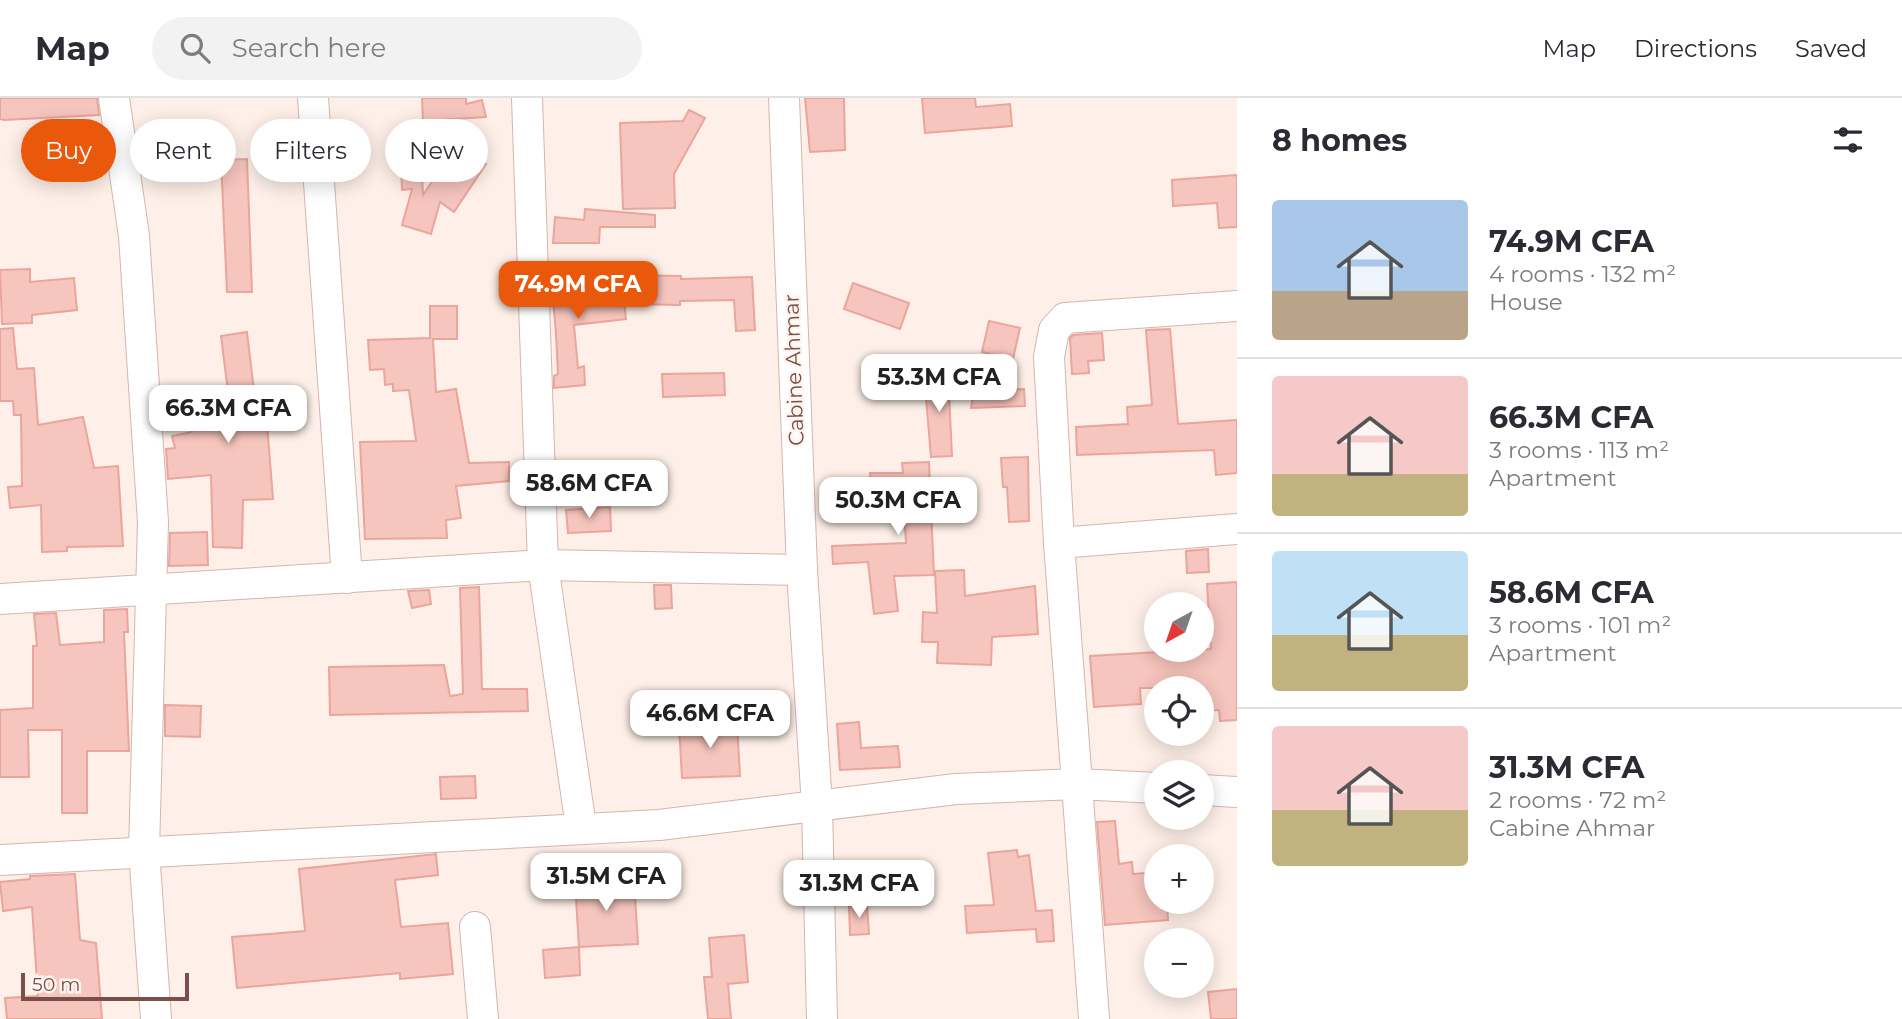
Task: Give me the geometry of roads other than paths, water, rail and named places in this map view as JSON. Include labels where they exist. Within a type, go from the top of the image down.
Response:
[{"type":"street","points":[[114,98],[134,236],[153,522],[144,851],[156,1019]]},
{"type":"street","points":[[313,98],[347,578]]},
{"type":"street","points":[[527,98],[543,565],[581,827]]},
{"type":"street","name":"Cabine Ahmar","points":[[784,98],[802,570],[817,806],[822,1019]]},
{"type":"street","points":[[1094,1019],[1059,543],[1049,357],[1054,330],[1065,318],[1237,306]]},
{"type":"street","points":[[1059,543],[1237,529]]},
{"type":"street","points":[[0,599],[151,592],[543,565],[802,570]]},
{"type":"street","points":[[0,860],[697,822],[956,789],[1077,785],[1144,788]]},
{"type":"street","points":[[1214,791],[1237,792]]},
{"type":"street","points":[[475,927],[483,1019]]}]
